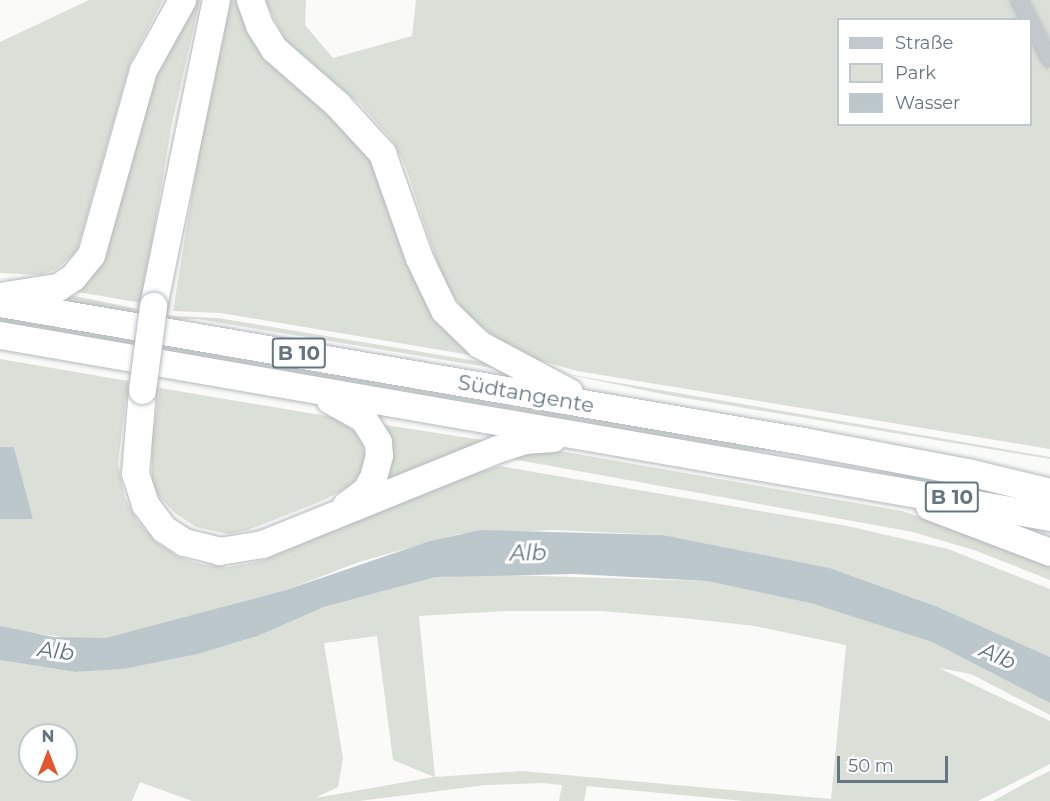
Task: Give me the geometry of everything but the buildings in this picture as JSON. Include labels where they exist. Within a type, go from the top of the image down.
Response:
[{"type":"highway","points":[[0,296],[58,287],[73,277],[91,255],[143,70],[182,0]]},
{"type":"highway","points":[[216,0],[153,306],[142,390],[135,473],[145,504],[164,529],[204,549],[231,551],[262,544],[524,440],[594,436]]},
{"type":"highway","points":[[250,0],[259,25],[274,49],[344,110],[382,153],[434,295],[460,329],[505,360],[597,406]]},
{"type":"highway","name":"Südtangente","points":[[0,303],[972,473],[1050,492]]},
{"type":"highway","name":"Südtangente","points":[[0,335],[312,391],[854,480],[1050,517]]},
{"type":"highway","points":[[312,391],[363,418],[373,431],[379,455],[366,489],[313,523]]},
{"type":"highway","points":[[972,473],[1050,477]]},
{"type":"highway","points":[[854,480],[1050,552]]},
{"type":"street","points":[[1018,0],[1028,18]]},
{"type":"street","points":[[1032,25],[1050,59]]},
{"type":"green space","points":[[89,0],[163,0],[130,63],[77,251],[57,269],[41,275],[0,273],[0,42]]},
{"type":"green space","points":[[190,0],[200,0],[171,128],[142,303],[72,291],[143,97]]},
{"type":"green space","points":[[231,0],[243,0],[354,128],[482,357],[221,313],[173,311],[199,152]]},
{"type":"green space","points":[[265,0],[306,0],[305,25],[333,58],[412,36],[416,0],[1011,0],[1021,18],[837,18],[837,126],[1032,126],[1032,38],[1050,71],[1050,449],[577,371],[534,359],[498,339],[468,317],[443,280],[405,165],[393,141],[361,105],[285,40]]},
{"type":"green space","points":[[1028,0],[1050,0],[1050,40]]},
{"type":"green space","points":[[60,293],[172,316],[218,318],[500,365],[505,370],[197,319],[171,320],[54,300]]},
{"type":"green space","points":[[0,317],[778,451],[742,450],[0,325]]},
{"type":"green space","points":[[0,359],[128,381],[118,464],[125,498],[137,520],[156,542],[178,557],[201,564],[228,567],[261,561],[471,474],[500,466],[847,526],[948,549],[1050,589],[1050,657],[938,607],[830,568],[663,535],[552,530],[459,534],[359,562],[286,590],[105,638],[83,640],[14,630],[0,626],[0,519],[33,519],[14,447],[0,447]]},
{"type":"green space","points":[[561,373],[1050,457],[1050,459],[667,395]]},
{"type":"green space","points":[[160,388],[338,418],[360,436],[365,455],[362,470],[351,485],[324,500],[248,530],[228,534],[196,527],[175,513],[155,492],[152,483],[152,439]]},
{"type":"green space","points":[[379,424],[482,440],[488,443],[379,487]]},
{"type":"green space","points":[[554,450],[902,511],[1050,561],[1050,580],[977,551],[913,532],[507,458],[515,452]]},
{"type":"green space","points":[[869,467],[938,475],[1050,508],[896,475]]},
{"type":"green space","points":[[479,574],[707,581],[814,604],[932,642],[1050,703],[1050,715],[971,674],[939,668],[1050,721],[1050,764],[978,801],[744,801],[587,786],[584,801],[559,801],[562,785],[542,783],[486,785],[359,801],[192,801],[140,782],[132,801],[0,801],[0,660],[75,672],[124,669],[198,654],[258,636],[324,607],[436,577]],"holes":[[[506,611],[601,611],[755,626],[846,645],[831,799],[522,771],[435,777],[419,616]],[[377,636],[393,760],[434,777],[315,798],[338,787],[343,759],[324,643]]]},
{"type":"green space","points":[[1050,771],[1050,801],[993,801],[1031,780]]},
{"type":"water","points":[[0,447],[14,447],[33,519],[0,519]]},
{"type":"water","name":"Alb","points":[[481,530],[663,535],[830,568],[938,607],[1050,657],[1050,703],[932,642],[814,604],[707,581],[574,574],[436,577],[324,607],[258,636],[198,654],[124,669],[75,672],[0,660],[0,626],[54,637],[105,638],[286,590],[430,541]]}]
